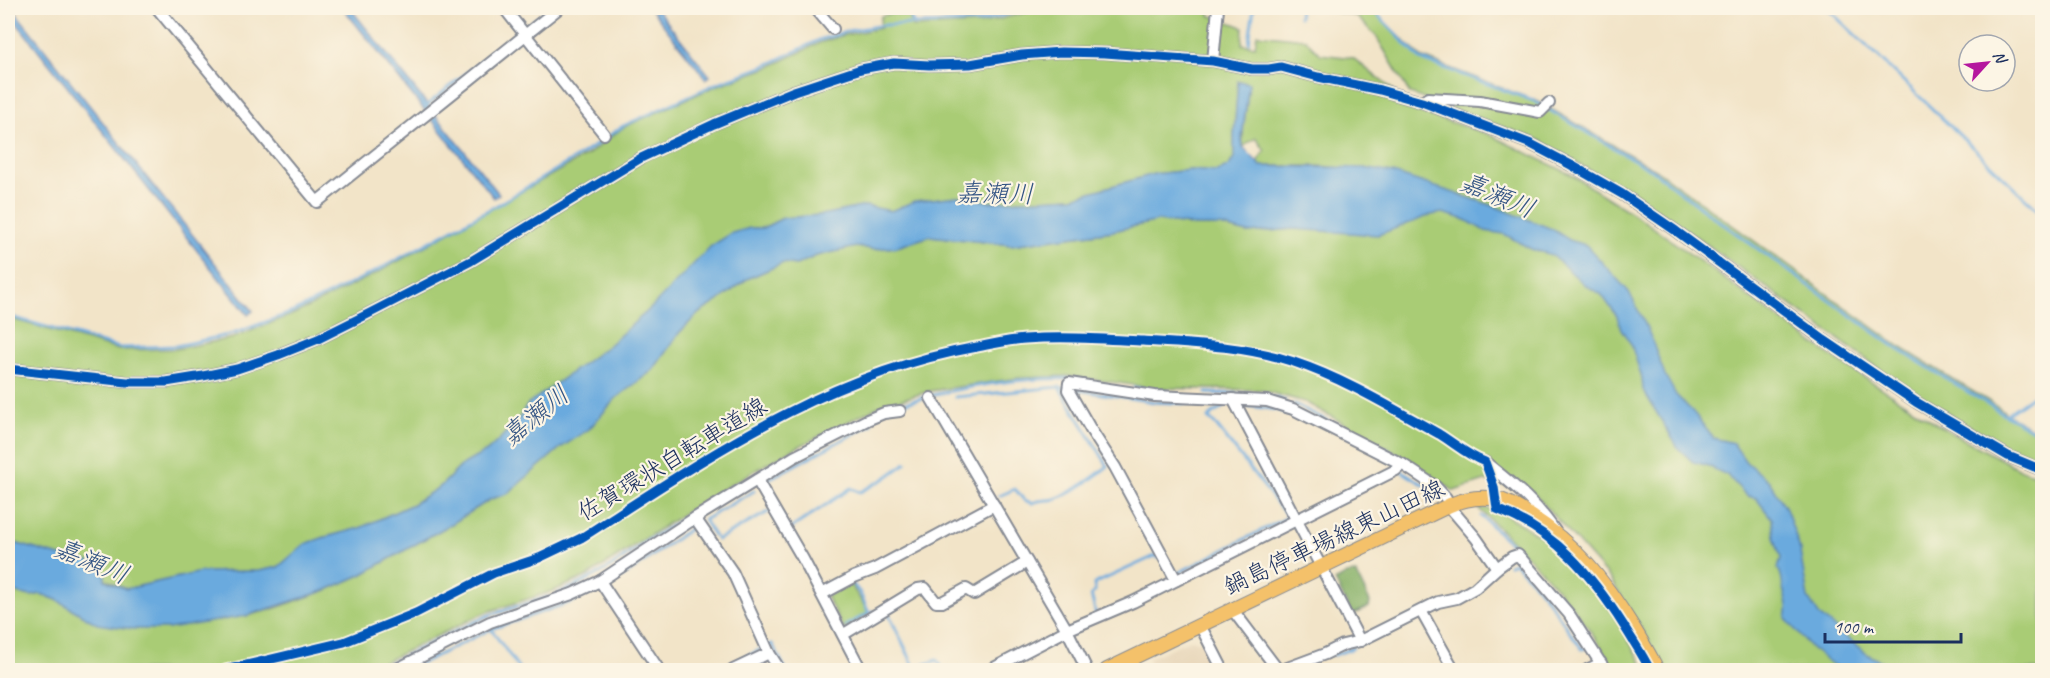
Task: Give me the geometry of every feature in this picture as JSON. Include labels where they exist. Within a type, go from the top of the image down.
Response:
[{"type":"main road","name":"鍋島停車場線東山田線","points":[[1107,670],[1450,505],[1476,498],[1496,499],[1514,506],[1556,532],[1587,562],[1615,599],[1657,670]]},
{"type":"street","points":[[158,8],[317,202],[559,8]]},
{"type":"street","points":[[504,8],[604,134]]},
{"type":"street","points":[[815,8],[833,29]]},
{"type":"street","points":[[1213,61],[1218,8]]},
{"type":"street","points":[[8,369],[127,382],[166,382],[237,369],[318,339],[471,261],[641,158],[760,104],[861,69],[894,63],[970,64],[1022,55],[1061,52],[1105,53],[1213,61],[1252,69],[1281,67],[1422,102],[1531,144],[1622,195],[1676,231],[1824,340],[1916,402],[2008,456],[2043,470]]},
{"type":"street","points":[[1422,102],[1428,98],[1480,101],[1540,112],[1549,103]]},
{"type":"street","points":[[1176,580],[1115,467],[1091,430],[1068,387],[1155,396],[1267,401],[1293,409],[1435,486],[1497,568]]},
{"type":"street","points":[[931,398],[1070,631],[1087,670]]},
{"type":"street","points":[[1233,399],[1360,641]]},
{"type":"street","points":[[395,670],[490,622],[572,594],[600,581],[695,518],[794,457],[867,420],[884,413],[900,411]]},
{"type":"street","points":[[1485,462],[1527,496],[1544,514],[1556,532]]},
{"type":"street","points":[[990,670],[1176,580],[1400,467]]},
{"type":"street","points":[[757,480],[822,594],[861,670]]},
{"type":"street","points":[[822,594],[875,569],[994,505]]},
{"type":"street","points":[[695,518],[733,573],[780,670]]},
{"type":"street","points":[[1232,609],[1280,670],[1325,654],[1342,645],[1360,641],[1438,602],[1457,598],[1475,588],[1497,568],[1518,555],[1569,615],[1603,667],[1587,670]]},
{"type":"street","points":[[843,634],[918,589],[926,588],[936,602],[942,602],[966,589],[974,594],[1027,562]]},
{"type":"street","points":[[600,581],[659,670]]},
{"type":"street","points":[[1421,611],[1454,670]]},
{"type":"street","points":[[1200,625],[1223,670]]},
{"type":"street","points":[[733,670],[768,649]]},
{"type":"shaded area","points":[[1190,640],[1201,642],[1217,670],[1153,670],[1148,659]]},
{"type":"green space","points":[[1033,8],[1210,8],[1209,15],[1243,27],[1242,44],[1255,46],[1257,34],[1305,39],[1320,54],[1353,58],[1393,90],[1393,104],[1488,134],[1570,174],[1643,220],[1835,359],[1945,429],[2021,470],[2042,477],[2042,670],[1665,670],[1611,580],[1532,491],[1485,481],[1454,491],[1408,459],[1305,402],[1261,390],[1154,388],[1068,376],[1019,378],[930,391],[879,406],[788,452],[709,497],[588,576],[553,591],[484,613],[368,670],[8,670],[8,591],[31,596],[41,594],[57,600],[213,621],[276,608],[361,575],[491,499],[507,494],[559,449],[589,429],[616,398],[653,370],[679,333],[699,313],[747,279],[783,263],[796,265],[816,256],[856,247],[873,249],[897,247],[930,236],[1011,245],[1113,231],[1158,221],[1196,226],[1220,226],[1248,233],[1293,229],[1373,170],[1318,166],[1261,166],[1257,162],[1265,151],[1256,138],[1243,147],[1248,83],[1238,81],[1234,158],[1229,166],[1217,172],[1190,170],[1154,174],[1073,197],[991,202],[958,196],[915,201],[891,211],[866,206],[821,215],[783,218],[763,228],[750,228],[609,345],[528,404],[520,417],[500,439],[487,451],[462,465],[441,486],[413,504],[360,528],[322,538],[278,567],[259,571],[201,572],[126,589],[56,555],[8,541],[8,318],[119,350],[175,349],[233,338],[294,314],[379,272],[587,155],[624,127],[716,86],[767,68],[819,43],[844,35],[881,28],[881,16],[895,13],[909,15],[912,27],[980,24],[1028,12]]},
{"type":"green space","points":[[1319,8],[1370,8],[1421,57],[1539,102],[1659,172],[1900,347],[2042,434],[2042,465],[2024,459],[1909,390],[1670,218],[1539,140],[1410,94],[1376,36],[1356,16]]},
{"type":"green space","points":[[1477,507],[1500,511],[1562,550],[1603,597],[1646,670],[1614,670],[1601,647],[1570,604],[1534,563]]},
{"type":"green space","points":[[1356,573],[1370,602],[1369,607],[1352,615],[1335,581],[1347,574]]},
{"type":"green space","points":[[851,585],[870,614],[844,630],[826,596]]},
{"type":"water","points":[[8,8],[12,8],[253,311],[248,315],[8,12]]},
{"type":"water","points":[[343,8],[350,8],[499,194],[494,198]]},
{"type":"water","points":[[650,8],[656,8],[710,76],[706,79]]},
{"type":"water","name":"嘉瀬川","points":[[1238,81],[1249,83],[1242,138],[1243,147],[1261,166],[1364,168],[1393,173],[1491,205],[1552,229],[1571,241],[1586,245],[1629,292],[1676,395],[1694,413],[1713,438],[1733,443],[1746,462],[1769,481],[1786,508],[1799,546],[1808,598],[1819,615],[1867,654],[1898,670],[1840,670],[1812,649],[1786,619],[1787,604],[1778,569],[1781,558],[1774,537],[1772,519],[1756,498],[1747,496],[1727,475],[1706,465],[1693,462],[1678,448],[1643,390],[1642,378],[1631,344],[1621,329],[1617,316],[1601,294],[1585,285],[1552,255],[1531,249],[1504,234],[1485,231],[1466,220],[1443,213],[1431,215],[1378,235],[1293,229],[1248,233],[1220,226],[1196,226],[1158,221],[1113,231],[1011,245],[930,236],[897,247],[873,249],[856,247],[816,256],[796,265],[783,263],[747,279],[699,313],[679,333],[653,370],[616,398],[589,429],[559,449],[507,494],[491,499],[361,575],[327,590],[246,616],[168,629],[134,629],[97,624],[57,600],[41,594],[31,596],[8,591],[8,541],[56,555],[96,563],[105,573],[105,580],[126,589],[201,572],[259,571],[278,567],[305,544],[360,528],[413,504],[441,486],[462,465],[487,451],[500,439],[520,417],[528,404],[609,345],[651,308],[711,246],[732,233],[750,228],[763,228],[783,218],[821,215],[866,206],[891,211],[915,201],[958,196],[991,202],[1073,197],[1154,174],[1190,170],[1217,172],[1229,166],[1234,158]]},
{"type":"waterway","points":[[525,27],[550,8]]},
{"type":"waterway","points":[[895,8],[898,11],[910,13],[913,23]]},
{"type":"waterway","points":[[8,316],[120,348],[176,346],[233,334],[293,312],[378,270],[499,204],[584,153],[623,126],[713,85],[765,66],[819,40],[848,31],[884,25],[978,22],[1029,8]]},
{"type":"waterway","points":[[1249,42],[1254,8]]},
{"type":"waterway","points":[[1299,17],[1300,8]]},
{"type":"waterway","points":[[1371,8],[1420,59],[1534,101],[1653,171],[1898,349],[2042,435]]},
{"type":"waterway","points":[[1827,8],[2042,214]]},
{"type":"waterway","points":[[427,105],[517,33]]},
{"type":"waterway","points":[[889,408],[977,386],[1024,380],[1068,379]]},
{"type":"waterway","points":[[999,496],[1015,489],[1024,500],[1032,503],[1055,499],[1083,485],[1108,466],[1059,387]]},
{"type":"waterway","points":[[955,397],[1065,388]]},
{"type":"waterway","points":[[1134,388],[1166,391]]},
{"type":"waterway","points":[[1071,389],[1155,402],[1223,405]]},
{"type":"waterway","points":[[2006,415],[2042,389]]},
{"type":"waterway","points":[[1206,393],[1256,395],[1285,401]]},
{"type":"waterway","points":[[1294,404],[1390,452]]},
{"type":"waterway","points":[[1178,573],[1288,517],[1208,418],[1225,405]]},
{"type":"waterway","points":[[1242,405],[1278,410],[1301,419]]},
{"type":"waterway","points":[[765,481],[872,424]]},
{"type":"waterway","points":[[791,530],[851,488],[860,492],[884,479],[906,463]]},
{"type":"waterway","points":[[1400,470],[1424,485]]},
{"type":"waterway","points":[[557,594],[609,568],[649,540],[741,483]]},
{"type":"waterway","points":[[754,491],[704,520],[717,540],[772,510]]},
{"type":"waterway","points":[[1481,516],[1520,552]]},
{"type":"waterway","points":[[609,584],[694,526]]},
{"type":"waterway","points":[[1095,615],[1091,595],[1095,591],[1094,584],[1157,555],[1158,558]]},
{"type":"waterway","points":[[1509,565],[1515,563],[1542,592],[1582,649],[1589,647]]},
{"type":"waterway","points":[[849,583],[851,582],[860,593],[869,613],[873,611]]},
{"type":"waterway","points":[[408,670],[491,629],[574,601],[598,590]]},
{"type":"waterway","points":[[376,670],[487,616],[548,597]]},
{"type":"waterway","points":[[1428,613],[1446,605]]},
{"type":"waterway","points":[[845,626],[869,613]]},
{"type":"waterway","points":[[888,613],[915,668],[937,660],[943,670]]},
{"type":"waterway","points":[[1387,633],[1412,621]]},
{"type":"waterway","points":[[491,629],[520,670]]},
{"type":"waterway","points":[[769,645],[772,644],[786,670]]},
{"type":"waterway","points":[[720,670],[763,648]]},
{"type":"waterway","points":[[1334,655],[1353,648]]},
{"type":"cycle path","points":[[8,369],[127,382],[166,382],[237,369],[318,339],[471,261],[641,158],[714,124],[794,91],[861,69],[894,63],[970,64],[1022,55],[1061,52],[1105,53],[1213,61],[1252,69],[1281,67],[1422,102],[1531,144],[1622,194],[1824,340],[1916,402],[2008,456],[2042,470]]},
{"type":"cycle path","name":"佐賀環状自転車道線","points":[[225,670],[344,642],[416,613],[494,573],[539,558],[581,538],[722,449],[770,422],[818,398],[869,377],[922,360],[977,347],[1007,341],[1054,338],[1181,343],[1257,352],[1313,369],[1350,385],[1404,414],[1485,462],[1494,487],[1497,509],[1518,518],[1554,542],[1585,572],[1611,607],[1650,670]]}]
